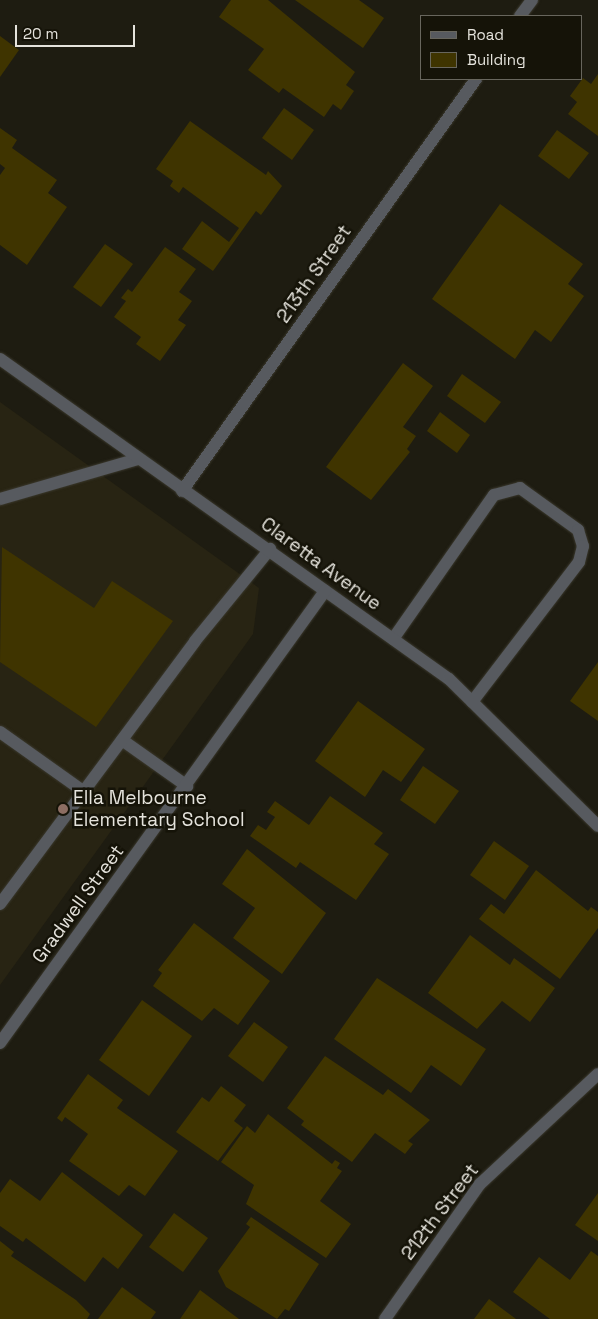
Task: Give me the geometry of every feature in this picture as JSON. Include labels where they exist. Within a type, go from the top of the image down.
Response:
[{"type":"street","points":[[521,15],[532,0]]},
{"type":"street","name":"213th Street","points":[[182,490],[475,80]]},
{"type":"street","name":"Claretta Avenue","points":[[0,359],[182,490],[270,549],[449,679],[598,826]]},
{"type":"street","points":[[0,499],[138,459]]},
{"type":"street","points":[[393,639],[494,495],[520,488],[578,530],[583,546],[579,562],[472,702]]},
{"type":"street","points":[[0,904],[122,740],[270,549]]},
{"type":"street","name":"Gradwell Street","points":[[0,1044],[326,591]]},
{"type":"street","points":[[0,732],[83,792]]},
{"type":"street","points":[[122,740],[186,786]]},
{"type":"street","name":"212th Street","points":[[385,1319],[480,1184],[598,1074]]},
{"type":"shaded area","name":"Ella Melbourne Elementary School","points":[[0,402],[259,588],[253,634],[0,985]]},
{"type":"building","points":[[231,0],[268,0],[355,72],[346,85],[354,91],[341,110],[333,104],[324,117],[283,88],[279,93],[248,70],[264,49],[219,17]]},
{"type":"building","points":[[295,0],[359,0],[384,18],[363,48]]},
{"type":"building","points":[[0,36],[19,50],[0,77]]},
{"type":"building","points":[[598,74],[598,136],[568,114],[577,102],[570,96],[583,78],[591,84]]},
{"type":"building","points":[[284,108],[314,130],[292,160],[262,138]]},
{"type":"building","points":[[190,121],[266,175],[268,171],[282,186],[261,215],[256,211],[213,271],[182,249],[202,221],[229,242],[239,228],[183,187],[179,193],[170,186],[173,181],[156,169]]},
{"type":"building","points":[[0,128],[17,140],[12,148],[57,180],[48,193],[67,207],[27,265],[0,245],[0,175],[5,168],[0,164]]},
{"type":"building","points":[[557,130],[589,153],[569,179],[538,156]]},
{"type":"building","points":[[500,204],[583,264],[568,284],[584,296],[551,342],[535,330],[515,359],[432,299]]},
{"type":"building","points":[[105,244],[133,264],[101,307],[73,287]]},
{"type":"building","points":[[165,247],[196,269],[179,292],[192,301],[178,320],[186,325],[160,361],[136,344],[141,337],[114,317],[126,301],[121,298],[128,289],[132,292]]},
{"type":"building","points":[[403,363],[433,386],[403,427],[416,436],[407,449],[410,452],[371,500],[326,467]]},
{"type":"building","points":[[462,374],[501,402],[485,423],[447,396]]},
{"type":"building","points":[[440,412],[470,435],[457,453],[427,431]]},
{"type":"building","points":[[2,547],[94,608],[112,581],[173,621],[96,727],[0,662]]},
{"type":"building","points":[[598,662],[598,721],[570,701]]},
{"type":"building","points":[[358,701],[425,749],[401,782],[383,770],[365,797],[315,761]]},
{"type":"building","points":[[423,766],[459,791],[435,824],[400,800]]},
{"type":"building","points":[[330,796],[383,833],[374,844],[389,854],[356,900],[300,862],[296,868],[250,836],[258,825],[266,830],[275,817],[267,812],[275,801],[309,825]]},
{"type":"building","points":[[494,841],[529,866],[505,900],[470,875]]},
{"type":"building","points":[[247,849],[326,913],[282,974],[233,938],[255,908],[222,884]]},
{"type":"building","points":[[536,870],[588,911],[591,907],[598,912],[598,928],[560,979],[479,919],[491,904],[504,914]]},
{"type":"building","points":[[194,923],[270,981],[238,1025],[214,1008],[202,1021],[153,986],[162,973],[158,970]]},
{"type":"building","points":[[470,935],[510,965],[514,958],[555,988],[530,1022],[502,1001],[477,1029],[428,993]]},
{"type":"building","points":[[377,978],[486,1049],[461,1086],[431,1065],[411,1093],[334,1039]]},
{"type":"building","points":[[142,1000],[192,1036],[149,1096],[99,1060]]},
{"type":"building","points":[[254,1022],[288,1047],[263,1082],[228,1056]]},
{"type":"building","points":[[325,1056],[383,1095],[388,1089],[430,1120],[408,1141],[413,1144],[405,1154],[375,1133],[352,1162],[301,1125],[304,1121],[287,1108]]},
{"type":"building","points":[[88,1074],[123,1100],[117,1108],[178,1151],[145,1196],[129,1185],[119,1196],[69,1161],[88,1134],[65,1117],[62,1122],[57,1118]]},
{"type":"building","points":[[221,1086],[246,1105],[234,1121],[243,1128],[218,1161],[176,1132],[202,1097],[209,1102]]},
{"type":"building","points":[[268,1114],[332,1164],[335,1160],[340,1163],[337,1168],[342,1171],[320,1201],[351,1224],[326,1258],[246,1204],[254,1185],[221,1162],[247,1126],[255,1133]]},
{"type":"building","points":[[62,1172],[143,1235],[118,1269],[103,1257],[85,1282],[26,1238],[23,1242],[0,1226],[0,1193],[10,1179],[40,1201]]},
{"type":"building","points":[[598,1193],[598,1241],[575,1225]]},
{"type":"building","points":[[174,1213],[208,1238],[183,1272],[149,1247]]},
{"type":"building","points":[[251,1217],[319,1264],[289,1311],[285,1309],[277,1319],[226,1287],[218,1271],[250,1227],[246,1224]]},
{"type":"building","points":[[0,1241],[14,1252],[11,1256],[76,1300],[90,1314],[87,1319],[0,1319]]},
{"type":"building","points":[[591,1251],[598,1256],[598,1319],[550,1319],[513,1292],[539,1257],[570,1280]]},
{"type":"building","points":[[122,1287],[156,1312],[151,1319],[98,1319]]},
{"type":"building","points":[[200,1290],[239,1319],[180,1319]]},
{"type":"building","points":[[489,1299],[516,1319],[474,1319]]},
{"type":"place","name":"Ella Melbourne Elementary School","points":[[63,809]]}]
